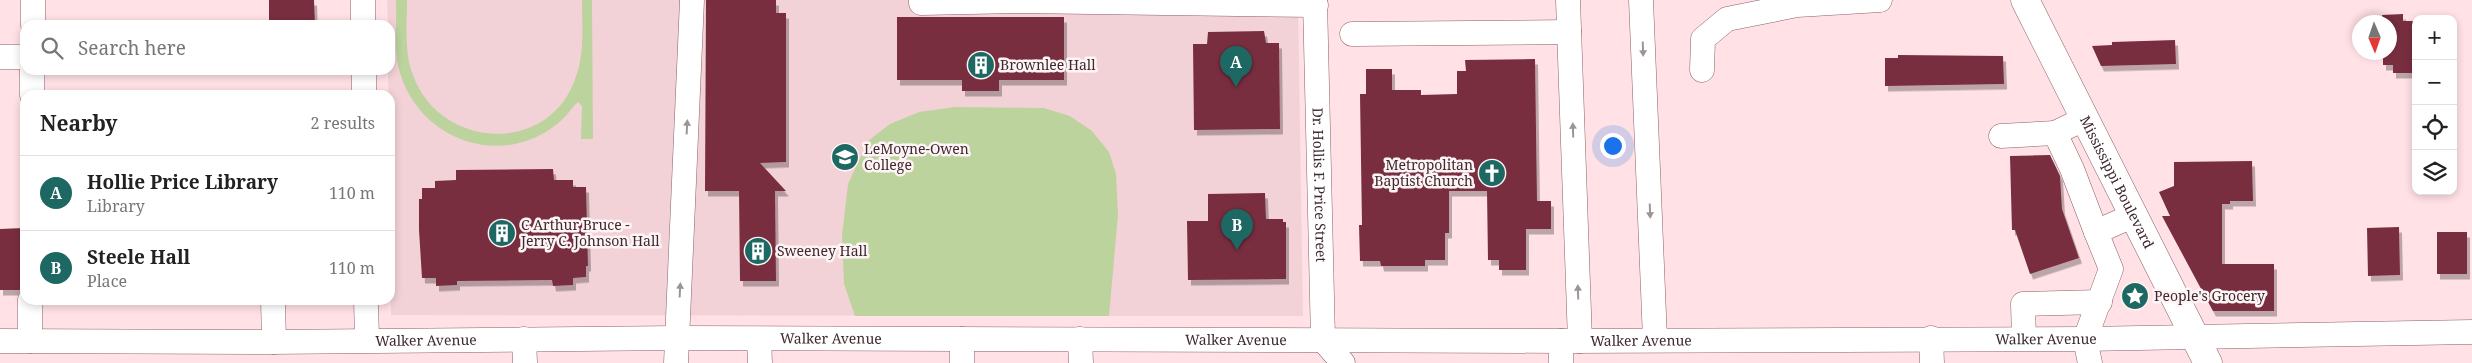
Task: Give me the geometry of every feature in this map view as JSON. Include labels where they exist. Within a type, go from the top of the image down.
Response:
[{"type":"main road","name":"Mississippi Boulevard","points":[[2025,0],[2132,216],[2208,363]]},
{"type":"street","points":[[32,0],[32,20]]},
{"type":"street","points":[[363,0],[363,20]]},
{"type":"street","points":[[676,363],[692,0]]},
{"type":"street","points":[[1568,0],[1568,348]]},
{"type":"street","points":[[1641,0],[1655,339]]},
{"type":"street","points":[[1702,70],[1703,40],[1727,19],[1797,5],[1880,0]]},
{"type":"street","points":[[921,1],[1316,2]]},
{"type":"street","name":"Dr. Hollis F. Price Street","points":[[1316,2],[1323,340]]},
{"type":"street","points":[[1352,34],[1569,32]]},
{"type":"street","points":[[0,57],[20,57]]},
{"type":"street","points":[[32,75],[32,90]]},
{"type":"street","points":[[364,75],[364,90]]},
{"type":"street","points":[[2001,136],[2055,133],[2084,119]]},
{"type":"street","points":[[2055,133],[2072,169],[2111,269],[2085,339],[2090,363]]},
{"type":"street","points":[[2096,232],[2132,216]]},
{"type":"street","points":[[2024,338],[2023,304],[2100,302]]},
{"type":"street","points":[[30,305],[30,341]]},
{"type":"street","points":[[271,349],[273,305]]},
{"type":"street","points":[[366,305],[367,340]]},
{"type":"street","name":"Walker Avenue","points":[[0,341],[271,349],[367,340],[676,338],[1323,340],[1568,348],[1655,339],[2085,339],[2472,332]]},
{"type":"street","points":[[1931,338],[1932,363]]},
{"type":"street","points":[[524,339],[525,363]]},
{"type":"street","points":[[759,339],[760,363]]},
{"type":"street","points":[[962,339],[962,363]]},
{"type":"street","points":[[1080,339],[1081,363]]},
{"type":"street","points":[[1323,340],[1343,363]]},
{"type":"shaded area","name":"LeMoyne-Owen College","points":[[387,0],[1298,0],[1303,316],[391,315],[391,305],[395,305],[395,90],[388,90],[388,75],[395,75],[395,20],[388,20]]},
{"type":"green space","points":[[396,0],[407,0],[408,57],[413,75],[426,99],[445,117],[468,129],[492,134],[517,132],[540,122],[560,106],[578,72],[582,42],[582,0],[592,0],[593,139],[581,139],[582,106],[578,102],[566,116],[544,133],[522,142],[500,146],[479,144],[458,138],[439,127],[422,113],[409,94],[400,73],[396,46]]},
{"type":"green space","points":[[955,107],[1044,108],[1070,116],[1092,131],[1109,152],[1116,174],[1118,215],[1109,316],[855,316],[844,284],[842,236],[848,184],[868,141],[890,124],[919,112]]},
{"type":"building","points":[[269,0],[314,0],[315,20],[269,20]]},
{"type":"building","points":[[706,0],[776,0],[776,13],[786,13],[786,162],[760,163],[786,191],[775,191],[776,281],[740,281],[739,191],[705,191]]},
{"type":"building","points":[[2403,14],[2403,21],[2412,21],[2412,73],[2393,73],[2393,65],[2383,65],[2383,60],[2397,60],[2397,15],[2382,15]]},
{"type":"building","name":"Brownlee Hall","points":[[897,17],[1064,17],[1064,80],[999,80],[999,91],[962,91],[962,80],[897,80]]},
{"type":"building","points":[[1264,31],[1266,43],[1279,43],[1280,129],[1194,130],[1193,44],[1207,44],[1208,32]]},
{"type":"building","points":[[2175,40],[2176,64],[2101,66],[2092,46],[2112,45],[2112,42]]},
{"type":"building","points":[[1898,55],[2003,56],[2004,84],[1885,86],[1885,58],[1898,58]]},
{"type":"building","name":"Metropolitan Baptist Church","points":[[1535,59],[1537,201],[1551,201],[1551,229],[1526,229],[1526,270],[1499,270],[1499,260],[1488,260],[1487,191],[1449,191],[1449,233],[1445,233],[1445,260],[1425,260],[1425,266],[1381,266],[1380,261],[1360,261],[1359,225],[1362,225],[1360,94],[1366,94],[1366,69],[1392,69],[1392,90],[1421,90],[1421,95],[1457,94],[1457,71],[1466,71],[1465,60]]},
{"type":"building","points":[[2050,155],[2060,176],[2062,209],[2079,258],[2030,274],[2015,230],[2012,230],[2010,156]]},
{"type":"building","points":[[2252,161],[2253,201],[2230,201],[2230,204],[2222,204],[2222,264],[2274,264],[2274,311],[2213,311],[2162,216],[2170,216],[2159,192],[2174,186],[2174,162]]},
{"type":"building","name":"C Arthur Bruce - Jerry C. Johnson Hall","points":[[553,169],[554,180],[573,180],[573,187],[586,187],[588,266],[586,266],[586,277],[573,278],[573,285],[553,286],[552,280],[457,281],[457,285],[436,286],[436,278],[422,278],[419,199],[422,199],[422,188],[435,188],[435,181],[456,180],[456,170]]},
{"type":"building","points":[[1265,193],[1266,219],[1283,219],[1283,222],[1286,222],[1286,279],[1188,280],[1187,221],[1208,221],[1208,194]]},
{"type":"building","points":[[2399,227],[2400,275],[2368,276],[2367,228]]},
{"type":"building","points":[[20,228],[20,290],[0,290],[0,229]]},
{"type":"building","points":[[2437,232],[2467,232],[2467,274],[2437,274]]},
{"type":"place","name":"Brownlee Hall","points":[[981,65]]},
{"type":"place","name":"Hollie Price Library","points":[[1236,87]]},
{"type":"place","name":"LeMoyne-Owen College","points":[[845,157]]},
{"type":"place","name":"Metropolitan Baptist Church","points":[[1492,173]]},
{"type":"place","name":"C Arthur Bruce - Jerry C. Johnson Hall","points":[[502,233]]},
{"type":"place","name":"Steele Hall","points":[[1237,250]]},
{"type":"place","name":"Sweeney Hall","points":[[758,251]]},
{"type":"place","name":"People's Grocery","points":[[2135,296]]}]
